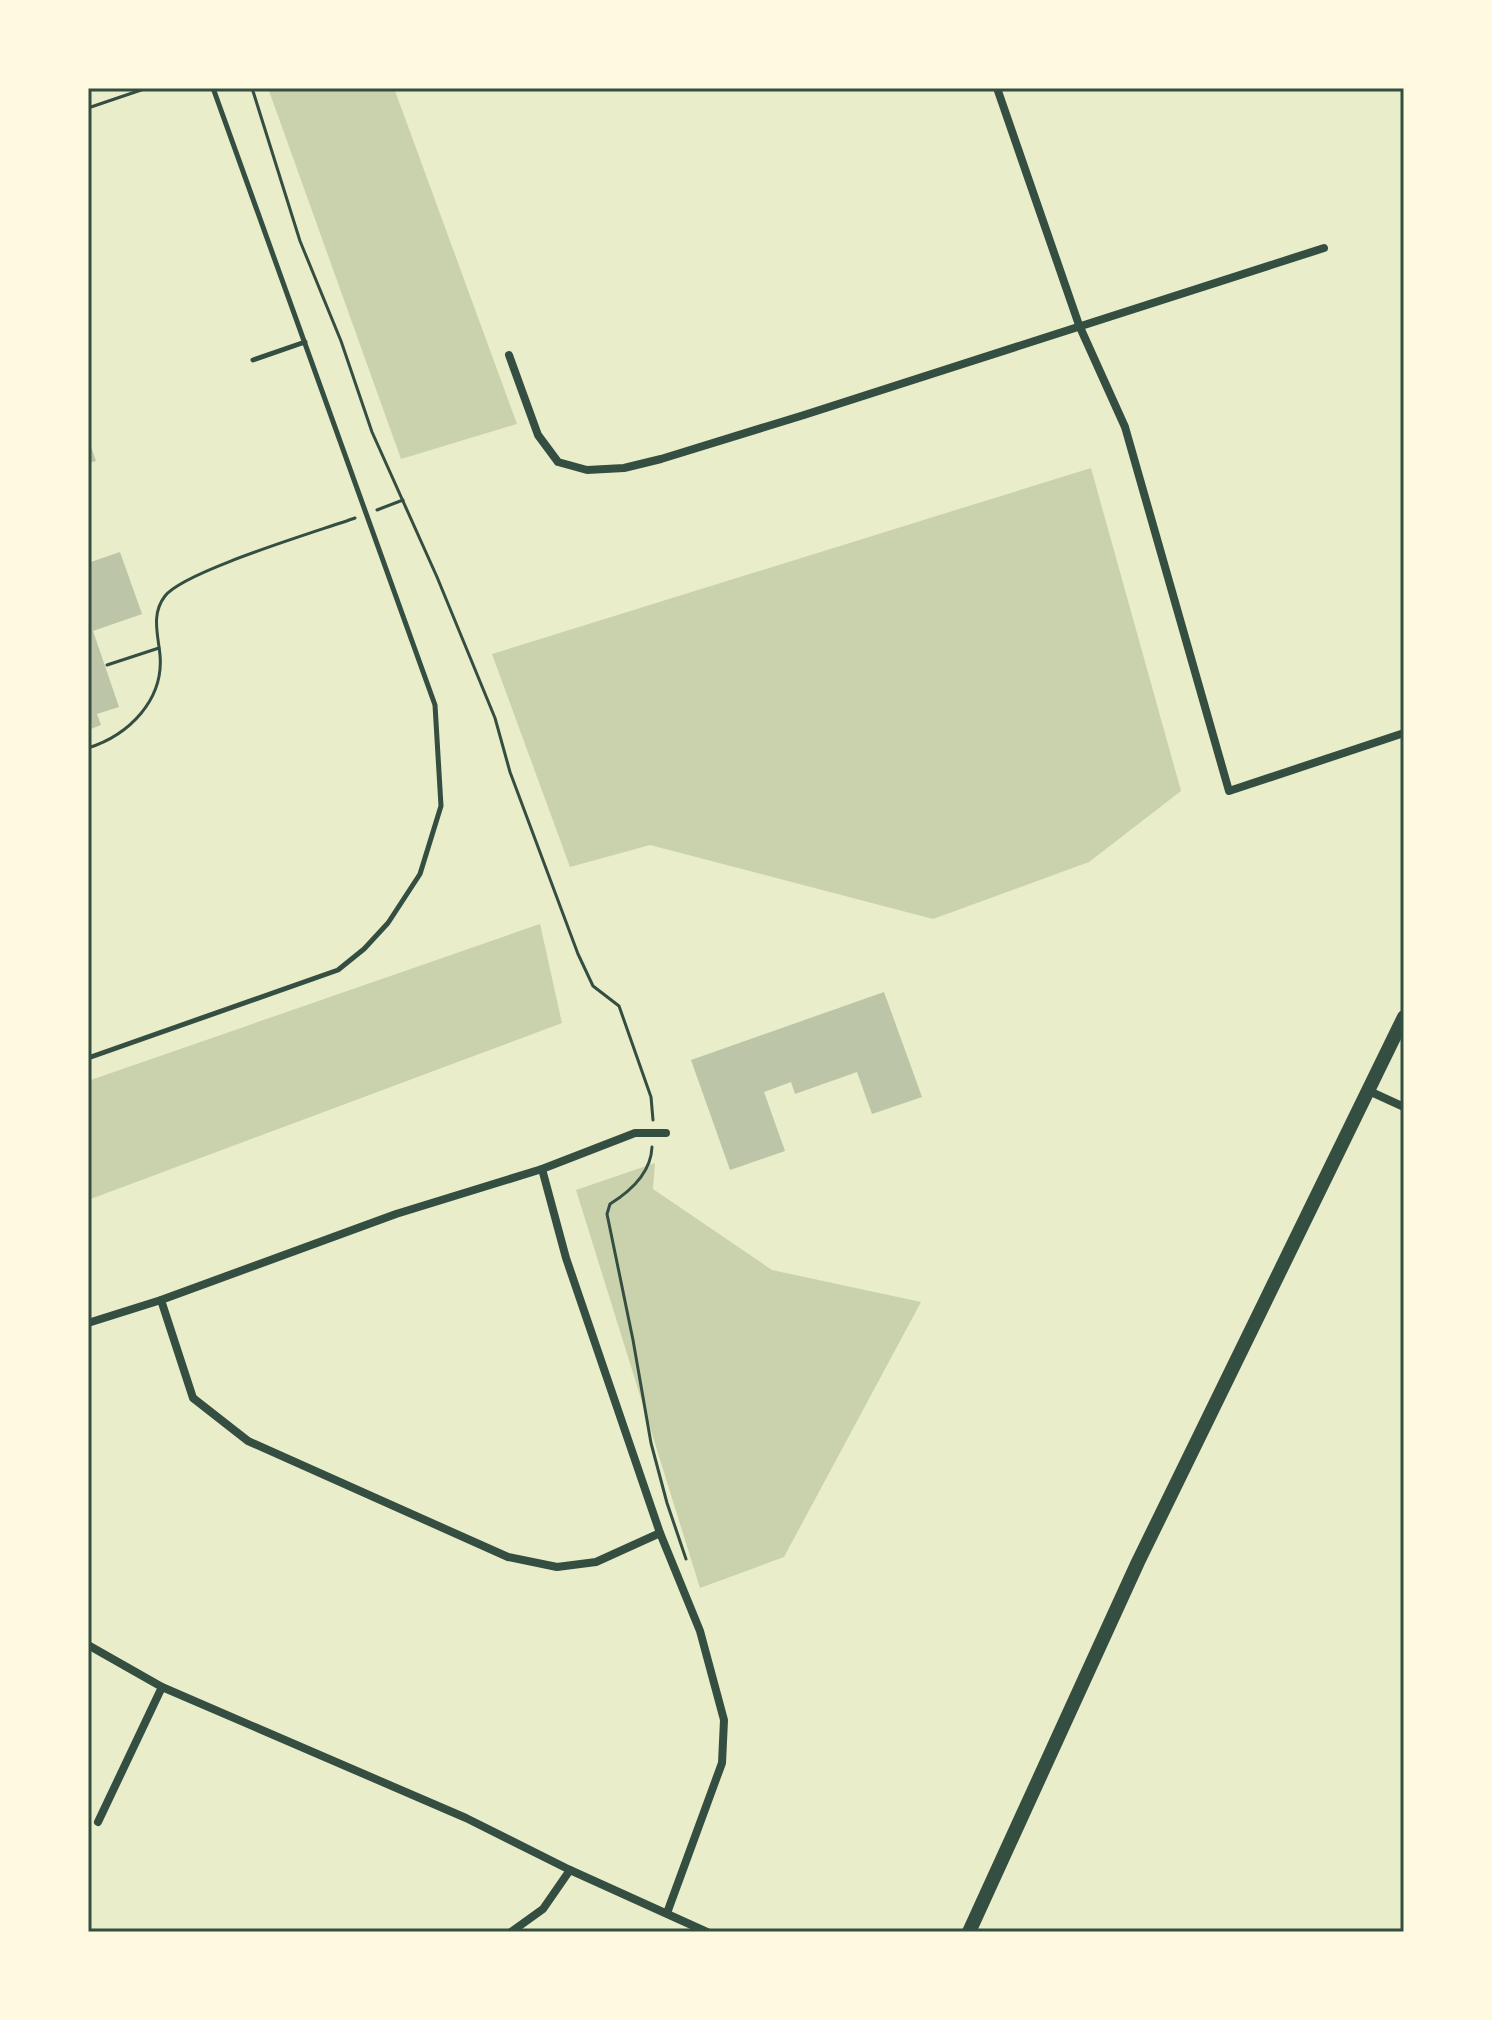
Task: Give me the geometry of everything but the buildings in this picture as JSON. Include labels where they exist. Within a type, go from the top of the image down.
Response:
[{"type":"main road","points":[[969,1932],[1138,1562],[1404,1017]]},
{"type":"street","points":[[997,88],[1079,325],[1125,427],[1229,791],[1404,733]]},
{"type":"street","points":[[509,355],[538,435],[558,462],[587,470],[624,468],[661,459],[1324,248]]},
{"type":"street","points":[[1369,1091],[1404,1107]]},
{"type":"street","points":[[88,1323],[161,1300],[396,1214],[542,1169],[635,1133],[666,1133]]},
{"type":"street","points":[[542,1169],[566,1258],[660,1533],[700,1631],[724,1720],[722,1763],[667,1913]]},
{"type":"street","points":[[161,1300],[193,1398],[248,1441],[508,1557],[557,1567],[596,1562],[660,1533]]},
{"type":"street","points":[[88,1645],[162,1687],[466,1818],[570,1870],[707,1932]]},
{"type":"street","points":[[98,1822],[162,1687]]},
{"type":"street","points":[[511,1932],[543,1909],[570,1870]]},
{"type":"lane","points":[[88,1058],[338,970],[364,949],[388,923],[420,874],[441,806],[435,705],[213,88]]},
{"type":"lane","points":[[253,360],[305,342]]},
{"type":"path","points":[[88,108],[147,88]]},
{"type":"path","points":[[252,88],[300,241],[341,341],[372,432],[495,718],[510,772],[578,954],[593,986],[619,1006],[651,1097],[651,1161],[639,1180],[610,1204],[607,1214],[651,1443],[688,1566]]},
{"type":"path","points":[[88,748],[122,731],[143,714],[157,688],[159,648],[155,626],[158,611],[165,596],[182,582],[403,500]]},
{"type":"path","points":[[107,665],[159,648]]},
{"type":"green space","points":[[268,88],[394,88],[517,424],[401,459]]},
{"type":"green space","points":[[1091,468],[1181,791],[1089,862],[933,919],[650,845],[570,867],[492,654]]},
{"type":"green space","points":[[540,924],[562,1023],[88,1200],[88,1081]]},
{"type":"green space","points":[[655,1163],[653,1189],[772,1270],[921,1302],[784,1557],[700,1588],[576,1190]]}]
